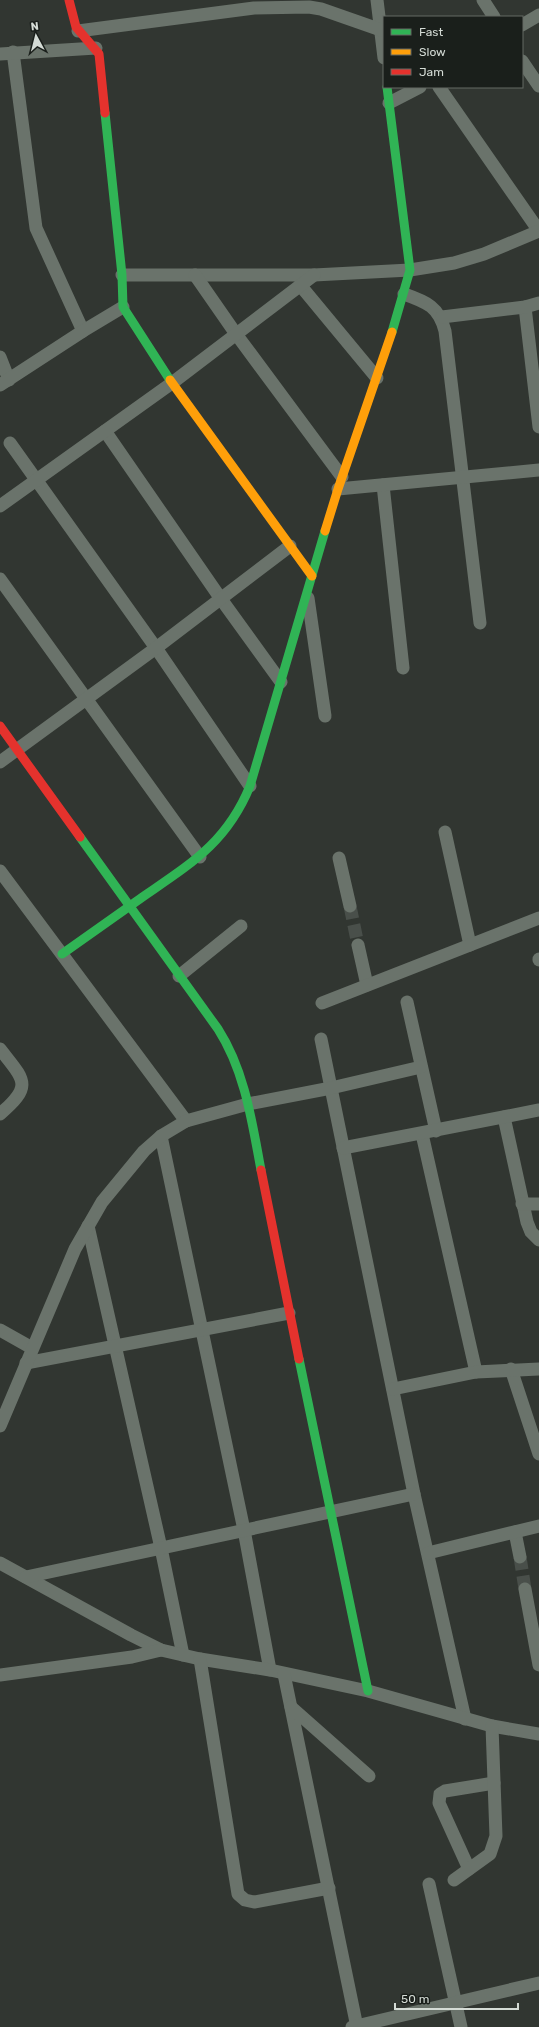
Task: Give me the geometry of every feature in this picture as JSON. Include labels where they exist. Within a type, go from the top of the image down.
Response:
[{"type":"street","points":[[68,0],[73,22],[78,31],[96,48],[99,54],[122,275],[123,307],[172,383],[312,576]]},
{"type":"street","points":[[378,0],[383,49]]},
{"type":"street","points":[[483,0],[493,16]]},
{"type":"street","points":[[78,31],[254,8],[306,3],[381,30]]},
{"type":"street","points":[[523,24],[539,14]]},
{"type":"street","points":[[83,331],[36,228],[6,53],[96,48]]},
{"type":"street","points":[[523,62],[539,86]]},
{"type":"street","points":[[62,954],[200,857],[219,840],[243,805],[250,786],[340,483],[377,378],[404,294],[410,270],[387,88]]},
{"type":"street","points":[[389,103],[418,88]]},
{"type":"street","points":[[122,275],[314,275],[410,270],[454,263],[484,254],[539,231],[440,88]]},
{"type":"street","points":[[195,275],[340,483]]},
{"type":"street","points":[[0,506],[172,383],[314,275]]},
{"type":"street","points":[[300,285],[377,378]]},
{"type":"street","points":[[404,294],[433,307],[442,317],[445,331],[480,623]]},
{"type":"street","points":[[442,317],[525,307],[539,303]]},
{"type":"street","points":[[0,357],[4,382],[123,307]]},
{"type":"street","points":[[525,307],[539,427]]},
{"type":"street","points":[[105,431],[221,600],[281,682]]},
{"type":"street","points":[[10,443],[156,648],[250,786]]},
{"type":"street","points":[[340,483],[383,485],[539,470]]},
{"type":"street","points":[[383,485],[403,668]]},
{"type":"street","points":[[0,762],[221,600],[290,546]]},
{"type":"street","points":[[0,579],[200,857]]},
{"type":"street","points":[[308,593],[325,716]]},
{"type":"street","points":[[0,726],[227,1042],[240,1076],[248,1104],[289,1313],[368,1691]]},
{"type":"street","points":[[445,832],[470,945]]},
{"type":"street","points":[[339,858],[350,906]]},
{"type":"street","points":[[0,871],[186,1121]]},
{"type":"street","points":[[322,1003],[539,918]]},
{"type":"street","points":[[179,976],[241,926]]},
{"type":"street","points":[[358,945],[367,986]]},
{"type":"street","points":[[407,1002],[436,1130]]},
{"type":"street","points":[[321,1039],[414,1494],[465,1719]]},
{"type":"street","points":[[0,1049],[20,1074],[23,1084],[21,1094],[15,1102],[0,1114]]},
{"type":"street","points":[[0,1426],[75,1249],[102,1202],[124,1173],[144,1151],[161,1136],[186,1121],[248,1104],[331,1088],[421,1067]]},
{"type":"street","points":[[343,1148],[422,1134],[539,1110]]},
{"type":"street","points":[[504,1117],[522,1204],[531,1232],[539,1240]]},
{"type":"street","points":[[422,1134],[476,1372]]},
{"type":"street","points":[[161,1136],[244,1530],[270,1670]]},
{"type":"street","points":[[522,1204],[539,1204]]},
{"type":"street","points":[[88,1226],[161,1548],[183,1655]]},
{"type":"street","points":[[26,1363],[289,1313]]},
{"type":"street","points":[[4,1332],[32,1348]]},
{"type":"street","points":[[393,1389],[476,1372],[511,1369],[539,1369]]},
{"type":"street","points":[[511,1369],[539,1454]]},
{"type":"street","points":[[26,1577],[414,1494]]},
{"type":"street","points":[[428,1553],[539,1526]]},
{"type":"street","points":[[515,1532],[520,1557]]},
{"type":"street","points":[[0,1563],[161,1650],[200,1659],[270,1670],[368,1691],[492,1726],[539,1734]]},
{"type":"street","points":[[525,1589],[539,1666]]},
{"type":"street","points":[[0,1675],[132,1657],[161,1650]]},
{"type":"street","points":[[200,1659],[238,1894],[245,1900],[254,1902],[329,1888]]},
{"type":"street","points":[[284,1674],[329,1888],[356,2027],[539,1983]]},
{"type":"street","points":[[291,1707],[369,1776]]},
{"type":"street","points":[[454,1880],[490,1854],[494,1847],[496,1836],[492,1726]]},
{"type":"street","points":[[469,1869],[438,1798],[440,1794],[445,1791],[494,1783]]},
{"type":"street","points":[[429,1884],[461,2027]]},
{"type":"tunnel","points":[[350,906],[358,945]]},
{"type":"tunnel","points":[[520,1557],[525,1589]]},
{"type":"traffic: fast","points":[[387,88],[410,270],[392,332]]},
{"type":"traffic: fast","points":[[105,113],[122,275],[123,307],[170,380]]},
{"type":"traffic: fast","points":[[62,954],[193,861],[219,837],[241,805],[250,786],[325,531]]},
{"type":"traffic: fast","points":[[80,837],[218,1029],[227,1045],[241,1079],[251,1115],[261,1170]]},
{"type":"traffic: fast","points":[[299,1359],[368,1691]]},
{"type":"traffic: slow","points":[[325,531],[392,332]]},
{"type":"traffic: slow","points":[[170,380],[312,576]]},
{"type":"traffic: jam","points":[[69,0],[76,27],[99,54],[105,113]]},
{"type":"traffic: jam","points":[[0,726],[80,837]]},
{"type":"traffic: jam","points":[[261,1170],[299,1359]]}]
